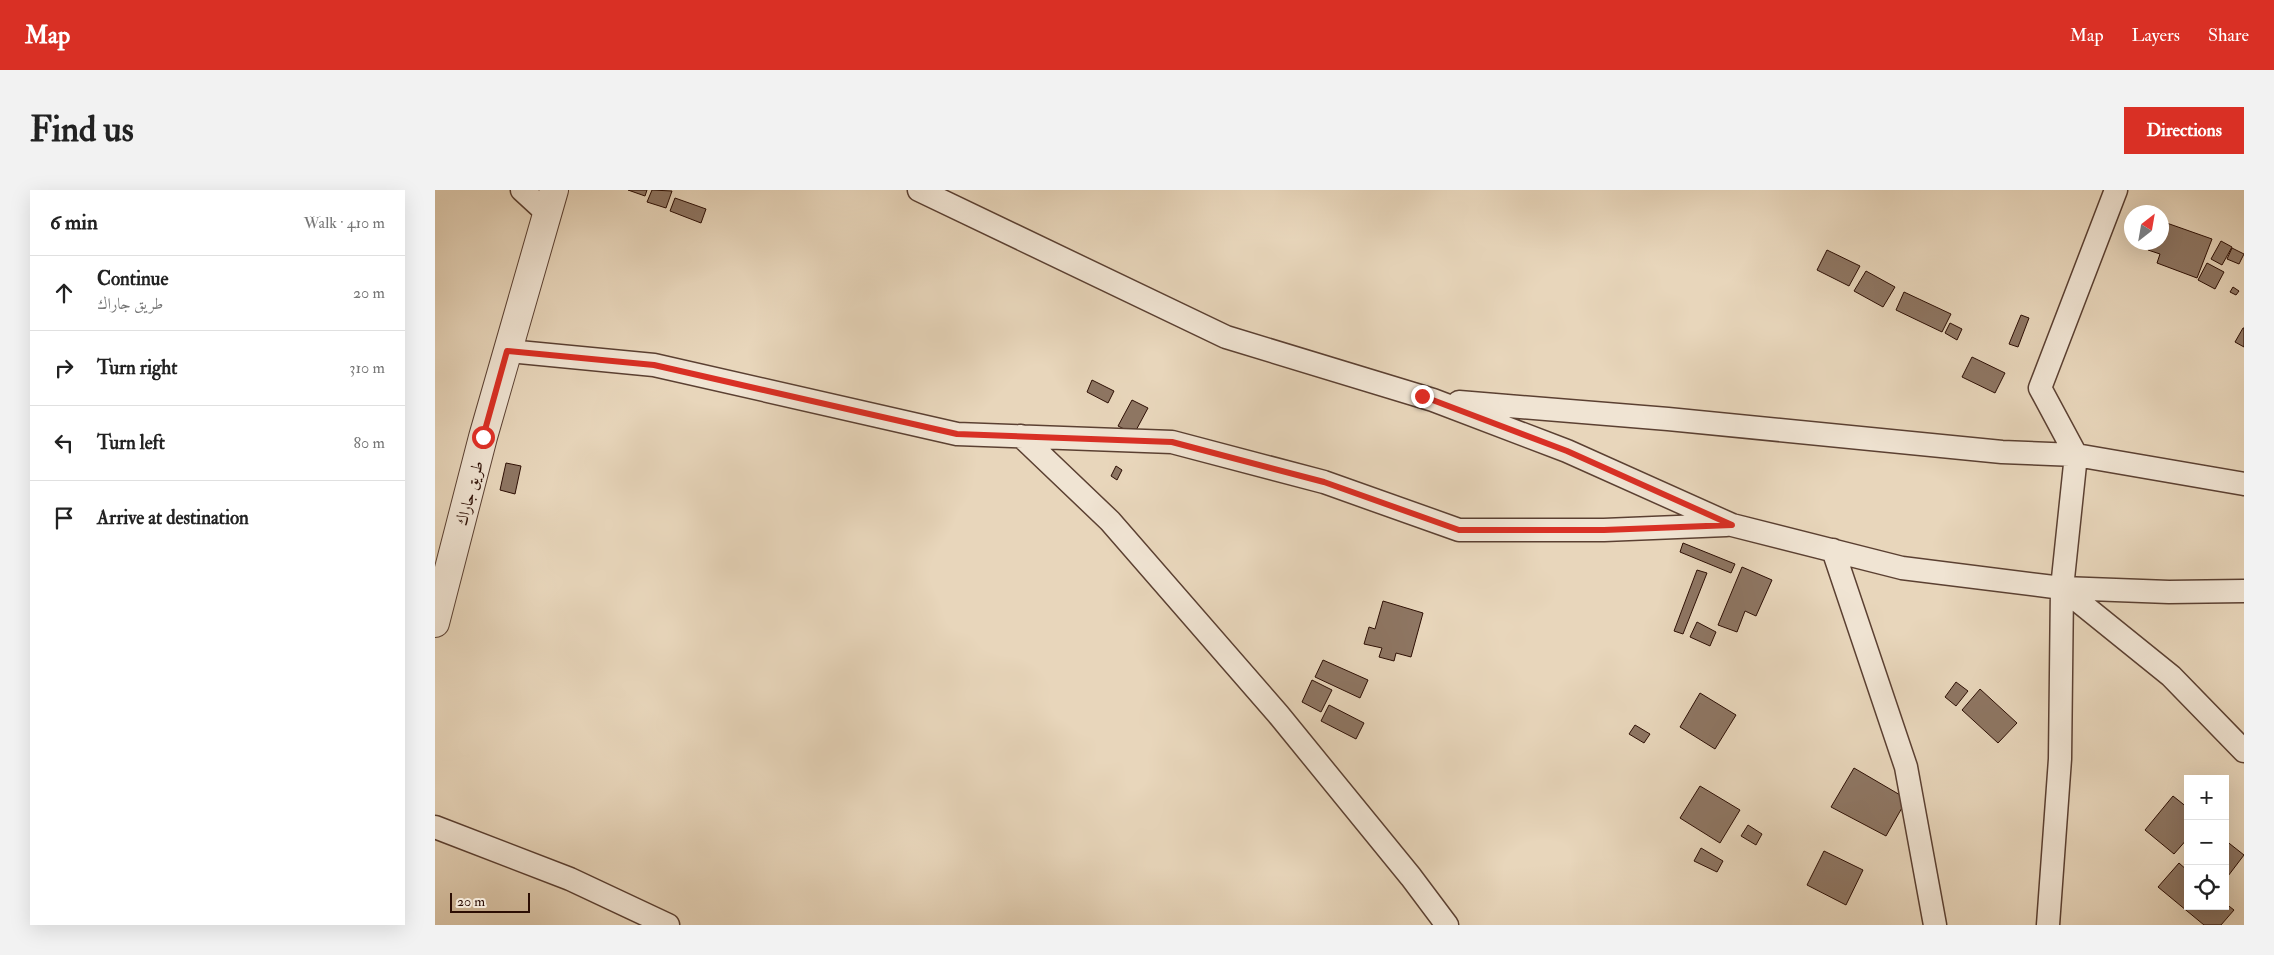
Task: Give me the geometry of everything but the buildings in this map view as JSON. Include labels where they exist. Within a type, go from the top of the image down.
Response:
[{"type":"street","points":[[522,190],[546,198]]},
{"type":"street","points":[[919,190],[1226,337],[1433,400],[1567,451],[1732,525],[1902,568],[2062,588],[2169,592],[2244,591]]},
{"type":"street","points":[[2048,925],[2060,759],[2062,588],[2076,455],[2040,388],[2116,190]]},
{"type":"street","name":"طريق جاراك","points":[[435,623],[546,198]]},
{"type":"street","points":[[507,351],[654,365],[957,434],[1172,442],[1324,482],[1459,530],[1604,530],[1732,525]]},
{"type":"street","points":[[1433,400],[1668,419],[2002,452],[2076,455],[2244,484]]},
{"type":"street","points":[[1021,436],[1110,521],[1259,692],[1411,877],[1447,925]]},
{"type":"street","points":[[1833,550],[1906,767],[1935,925]]},
{"type":"street","points":[[2062,588],[2171,676],[2244,751]]},
{"type":"street","points":[[435,827],[570,879],[667,925]]},
{"type":"route","points":[[483,437],[507,351],[654,365],[957,434],[1172,442],[1324,482],[1459,530],[1604,530],[1732,525],[1567,451],[1422,396]]}]
